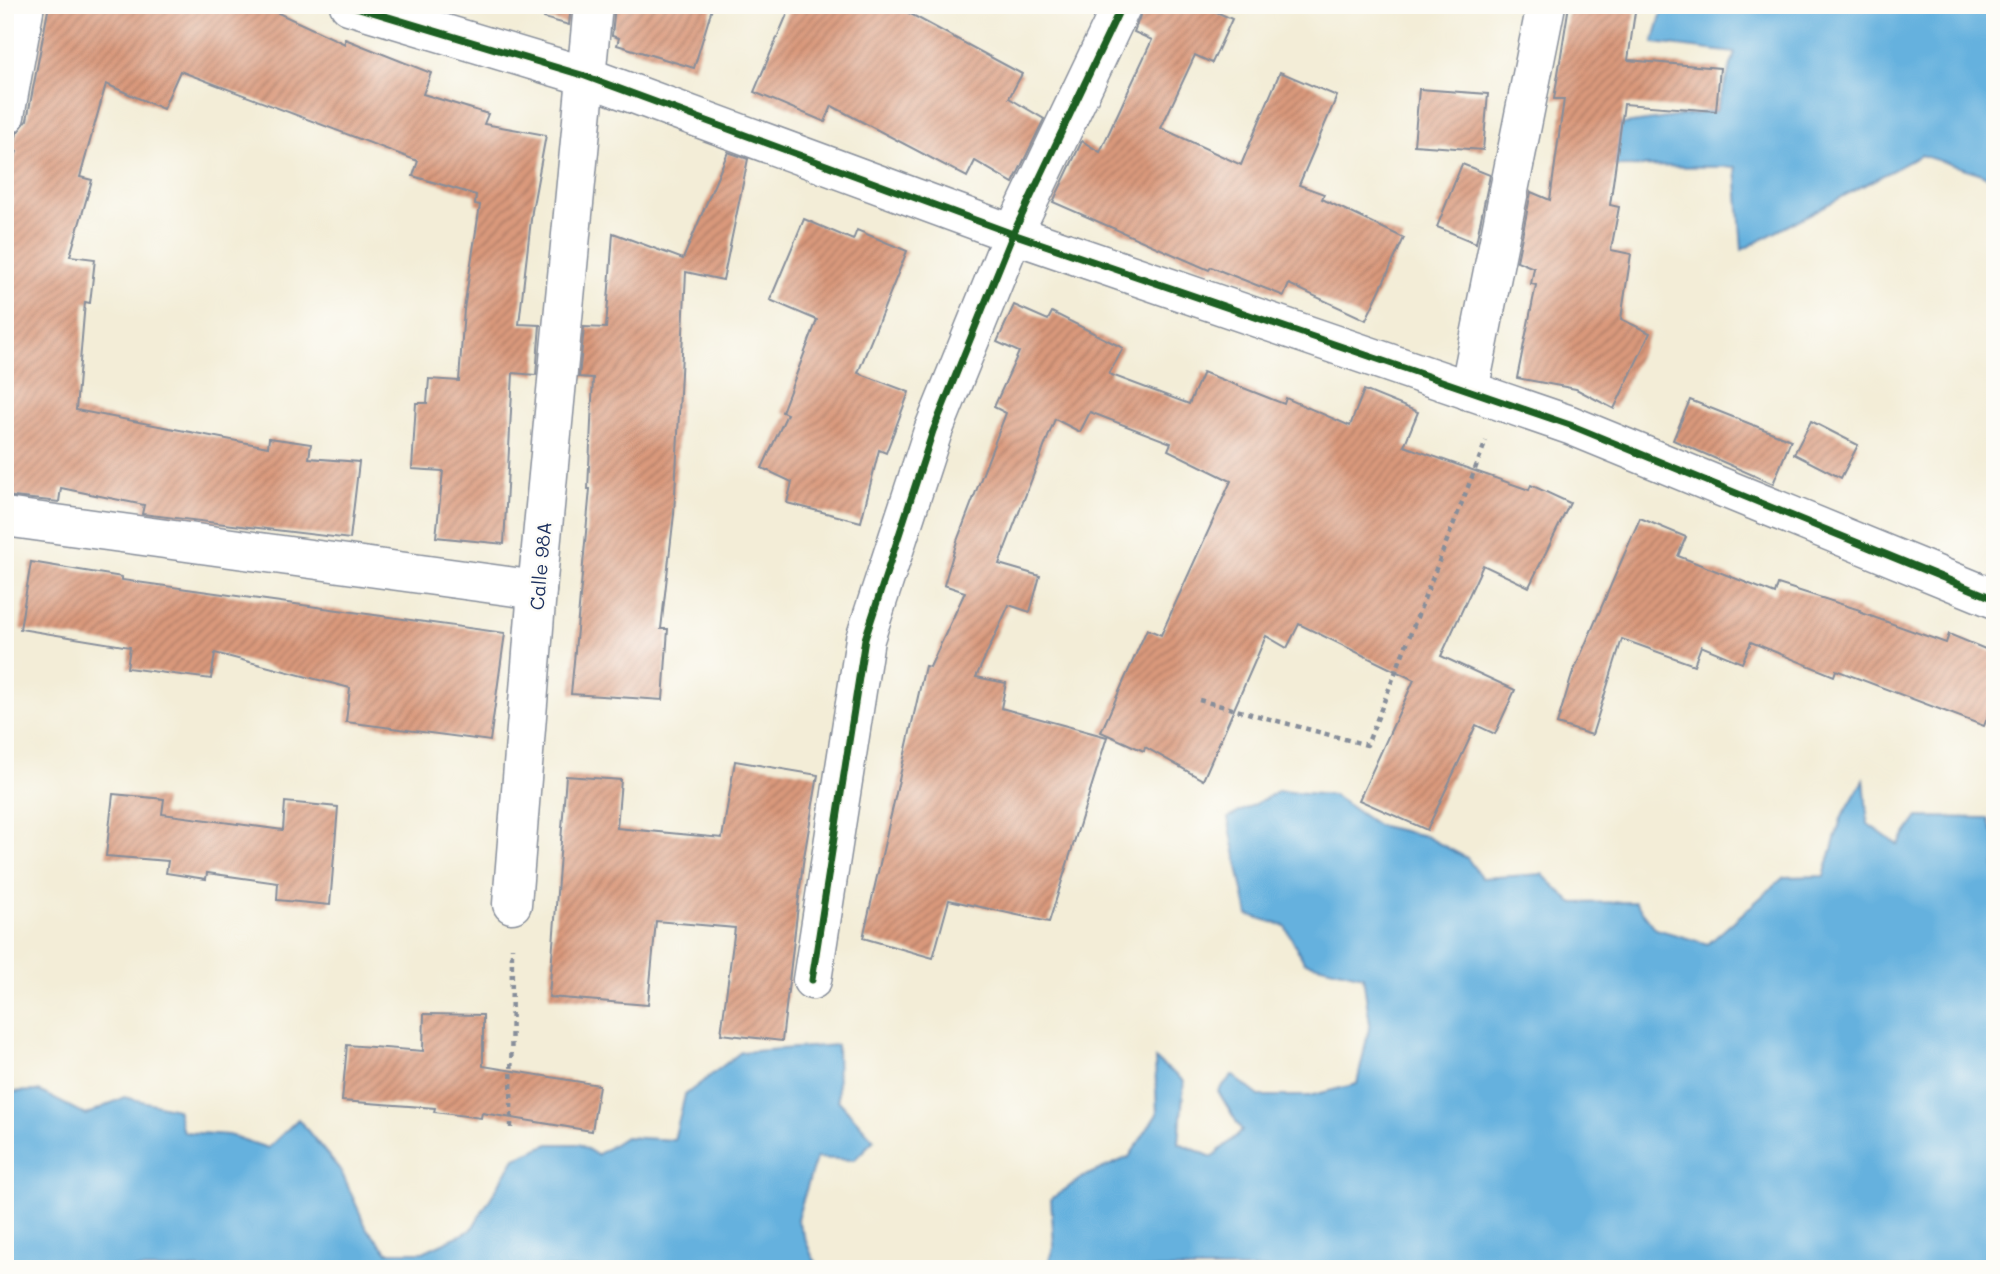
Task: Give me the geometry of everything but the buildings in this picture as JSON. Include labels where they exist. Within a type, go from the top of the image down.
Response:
[{"type":"street","points":[[5,116],[25,5]]},
{"type":"street","points":[[349,5],[585,76],[1013,234],[1570,425],[1995,599]]},
{"type":"street","name":"Calle 98A","points":[[512,904],[537,590],[593,5]]},
{"type":"street","points":[[812,980],[865,639],[933,431],[1013,234],[1122,5]]},
{"type":"street","points":[[1485,397],[1546,5]]},
{"type":"street","points":[[5,517],[537,590]]},
{"type":"path","points":[[1199,700],[1367,745],[1485,397]]},
{"type":"path","points":[[511,1128],[512,904]]},
{"type":"water","points":[[1664,5],[1995,5],[1995,181],[1979,173],[1921,155],[1742,250],[1736,167],[1615,166],[1617,125],[1716,111],[1735,53],[1653,43]]},
{"type":"water","points":[[1864,779],[1868,824],[1898,845],[1918,817],[1988,818],[1995,839],[1995,1269],[1046,1269],[1054,1245],[1051,1199],[1085,1176],[1129,1157],[1157,1114],[1155,1059],[1184,1081],[1179,1143],[1212,1157],[1242,1131],[1218,1091],[1232,1075],[1259,1096],[1309,1096],[1357,1084],[1370,1024],[1363,976],[1304,962],[1285,926],[1248,915],[1228,818],[1279,791],[1333,795],[1377,825],[1425,836],[1467,858],[1482,878],[1542,874],[1572,903],[1635,902],[1656,929],[1708,944],[1784,877],[1824,876],[1841,819]]},
{"type":"water","points":[[837,1045],[838,1100],[874,1140],[854,1160],[816,1158],[797,1219],[812,1256],[821,1269],[5,1269],[5,1092],[39,1091],[86,1115],[124,1097],[177,1109],[183,1132],[229,1135],[268,1148],[298,1119],[341,1171],[367,1229],[388,1252],[423,1252],[471,1230],[515,1158],[549,1144],[579,1144],[597,1155],[625,1137],[674,1140],[685,1095],[741,1052]]},
{"type":"cycle path","points":[[349,5],[585,76],[1013,234],[1570,425],[1995,599]]},
{"type":"cycle path","points":[[812,980],[865,639],[933,431],[1013,234],[1122,5]]}]
